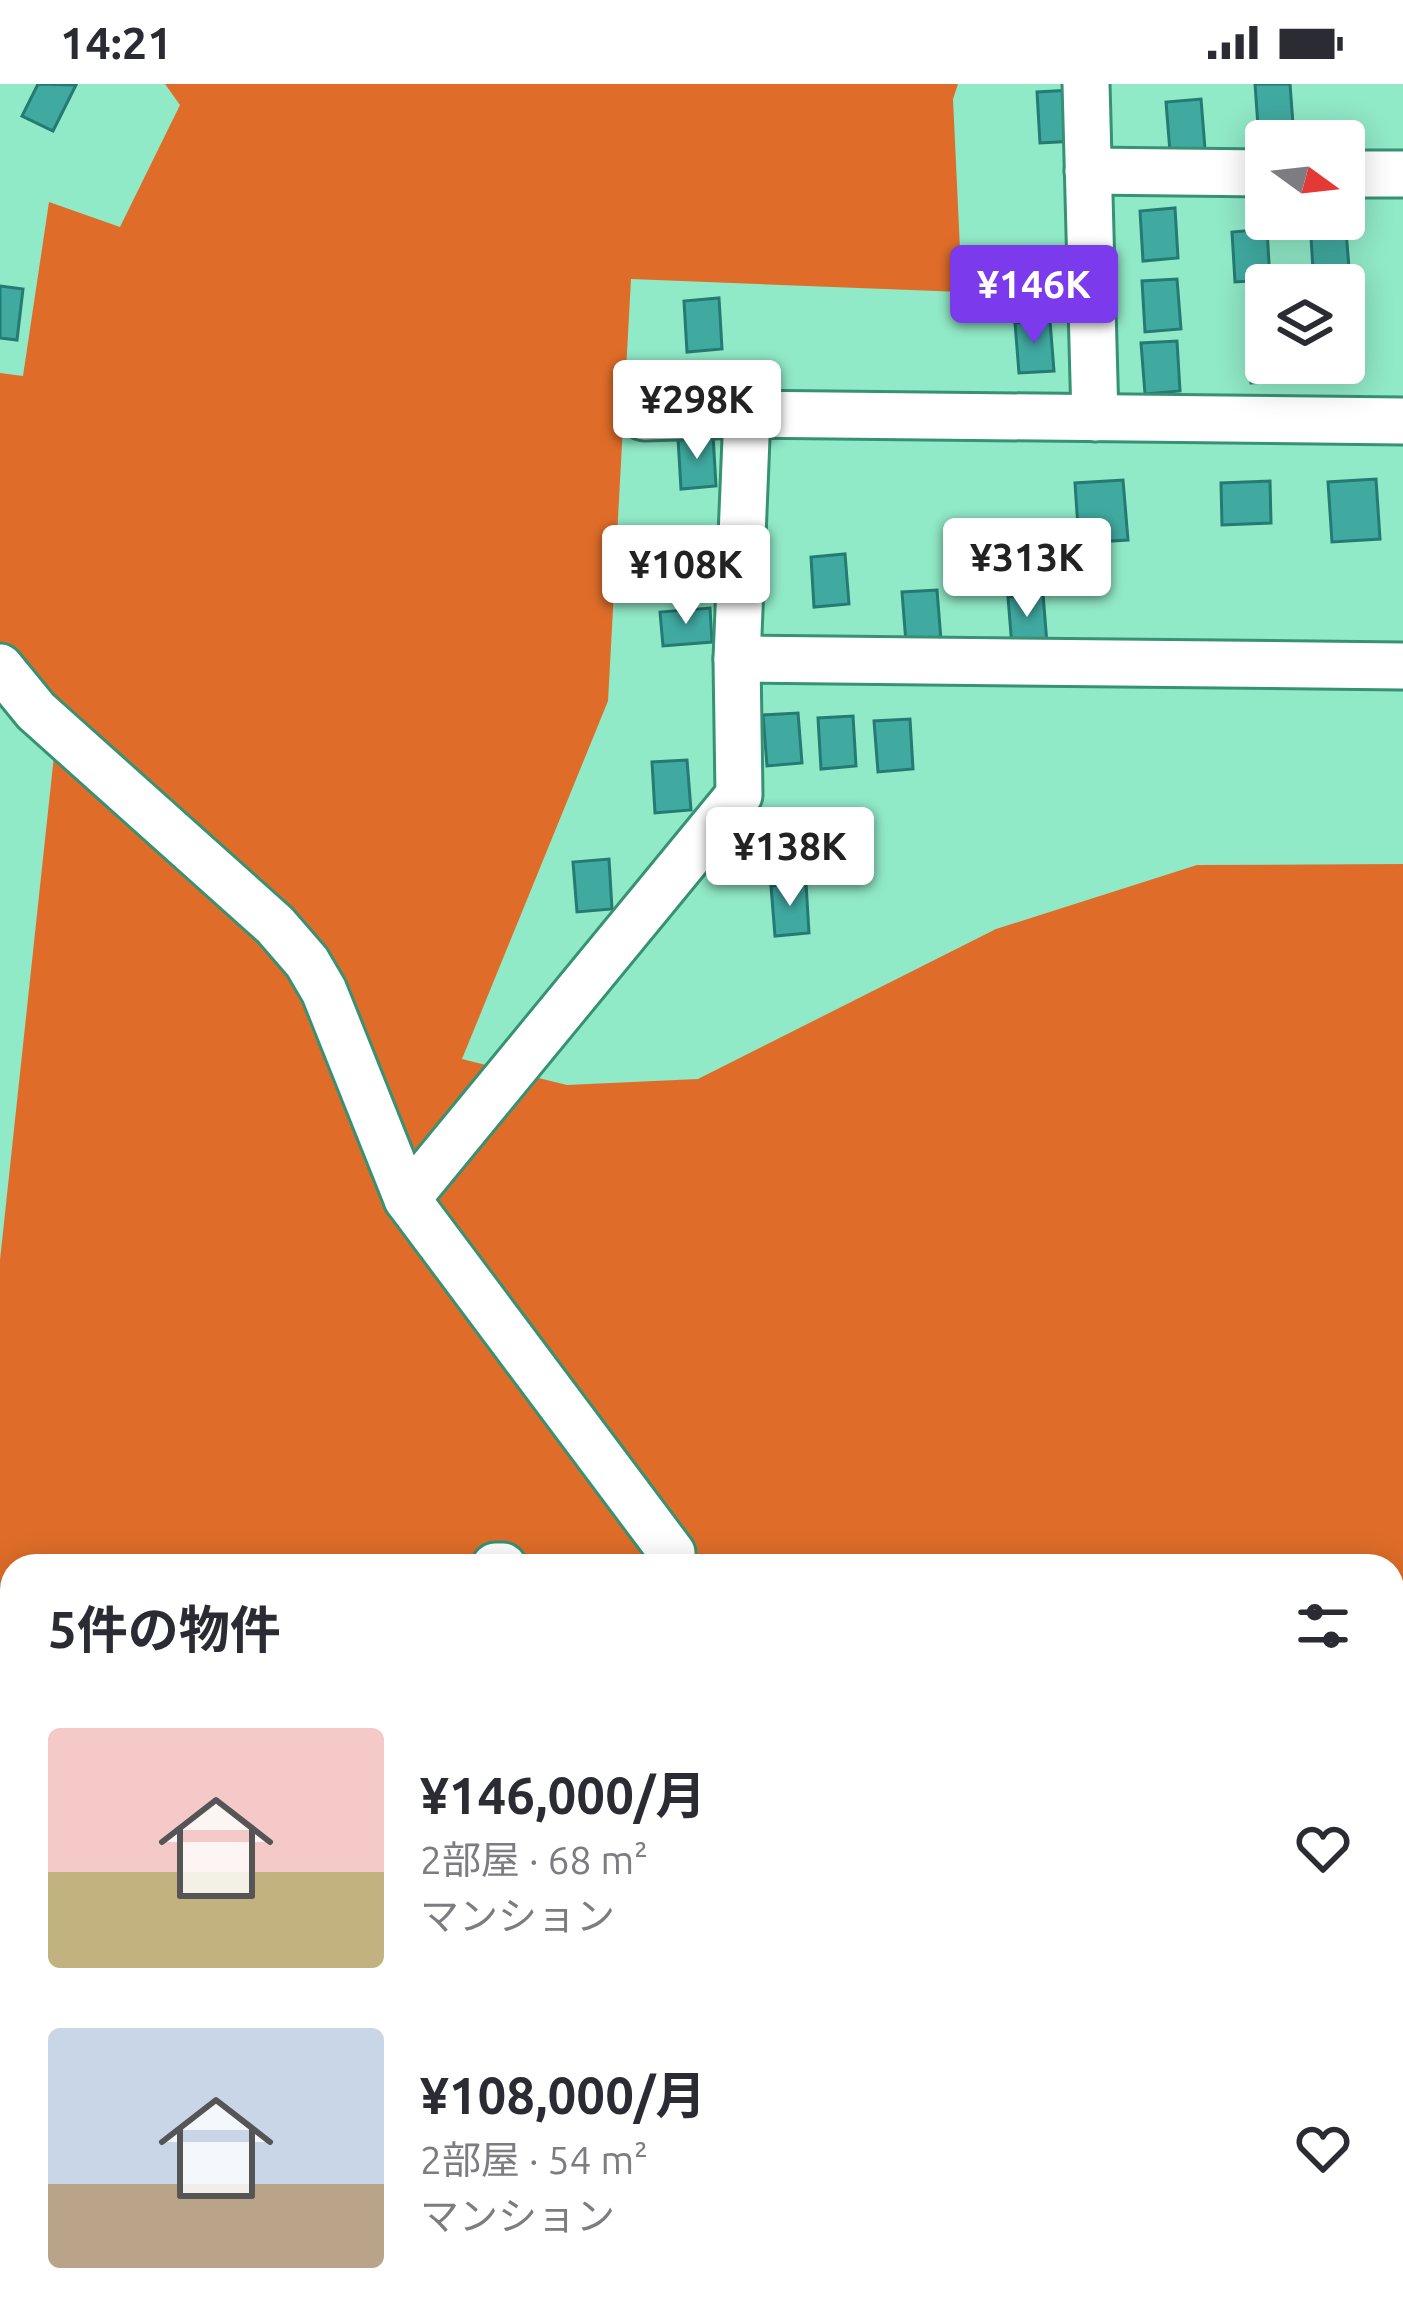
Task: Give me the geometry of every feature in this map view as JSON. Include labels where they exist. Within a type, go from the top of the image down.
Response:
[{"type":"street","points":[[1086,84],[1095,418]]},
{"type":"street","points":[[1088,172],[1245,173]]},
{"type":"street","points":[[1365,174],[1403,175]]},
{"type":"street","points":[[407,1199],[739,795],[736,659],[746,414]]},
{"type":"street","points":[[644,417],[1403,421]]},
{"type":"street","points":[[736,659],[1403,667]]},
{"type":"street","points":[[0,667],[36,711],[274,925],[307,962],[324,991],[407,1199],[672,1554]]},
{"type":"shaded area","points":[[165,84],[958,84],[953,99],[962,292],[631,279],[608,701],[462,1059],[567,1085],[698,1079],[996,929],[1197,865],[1403,864],[1403,1554],[0,1554],[0,1260],[56,737],[0,655],[0,373],[23,376],[49,202],[120,227],[180,105]]},
{"type":"building","points":[[38,84],[76,85],[53,131],[22,116]]},
{"type":"building","points":[[1255,84],[1290,84],[1293,120],[1258,120]]},
{"type":"building","points":[[1072,90],[1076,141],[1040,143],[1037,92]]},
{"type":"building","points":[[1201,99],[1205,149],[1170,152],[1166,102]]},
{"type":"building","points":[[1175,208],[1178,258],[1143,261],[1140,211]]},
{"type":"building","points":[[1245,231],[1245,240],[1268,240],[1269,264],[1245,264],[1245,281],[1235,282],[1232,232]]},
{"type":"building","points":[[1311,240],[1347,240],[1349,264],[1313,264]]},
{"type":"building","points":[[1177,279],[1181,329],[1145,332],[1142,281]]},
{"type":"building","points":[[0,286],[23,289],[17,340],[0,338]]},
{"type":"building","points":[[719,298],[722,349],[687,352],[684,301]]},
{"type":"building","points":[[1050,321],[1054,371],[1019,373],[1015,323]]},
{"type":"building","points":[[1177,341],[1180,391],[1145,394],[1141,343]]},
{"type":"building","points":[[713,435],[716,486],[681,489],[678,438]]},
{"type":"building","points":[[1376,479],[1380,539],[1332,542],[1328,482]]},
{"type":"building","points":[[1123,480],[1128,540],[1079,543],[1075,483]]},
{"type":"building","points":[[1270,481],[1271,523],[1222,525],[1221,483]]},
{"type":"building","points":[[702,540],[705,591],[670,593],[667,543]]},
{"type":"building","points":[[845,554],[849,604],[814,607],[811,557]]},
{"type":"building","points":[[937,590],[941,640],[906,643],[902,592]]},
{"type":"building","points":[[1043,594],[1047,644],[1012,647],[1008,597]]},
{"type":"building","points":[[710,608],[712,642],[663,646],[660,612]]},
{"type":"building","points":[[798,713],[802,763],[767,766],[763,715]]},
{"type":"building","points":[[853,716],[856,766],[821,769],[818,718]]},
{"type":"building","points":[[910,719],[913,769],[878,772],[874,721]]},
{"type":"building","points":[[687,760],[691,810],[655,813],[652,762]]},
{"type":"building","points":[[851,816],[856,862],[796,868],[791,822]]},
{"type":"building","points":[[609,859],[612,909],[577,912],[573,862]]},
{"type":"building","points":[[806,883],[809,933],[775,936],[771,886]]}]
